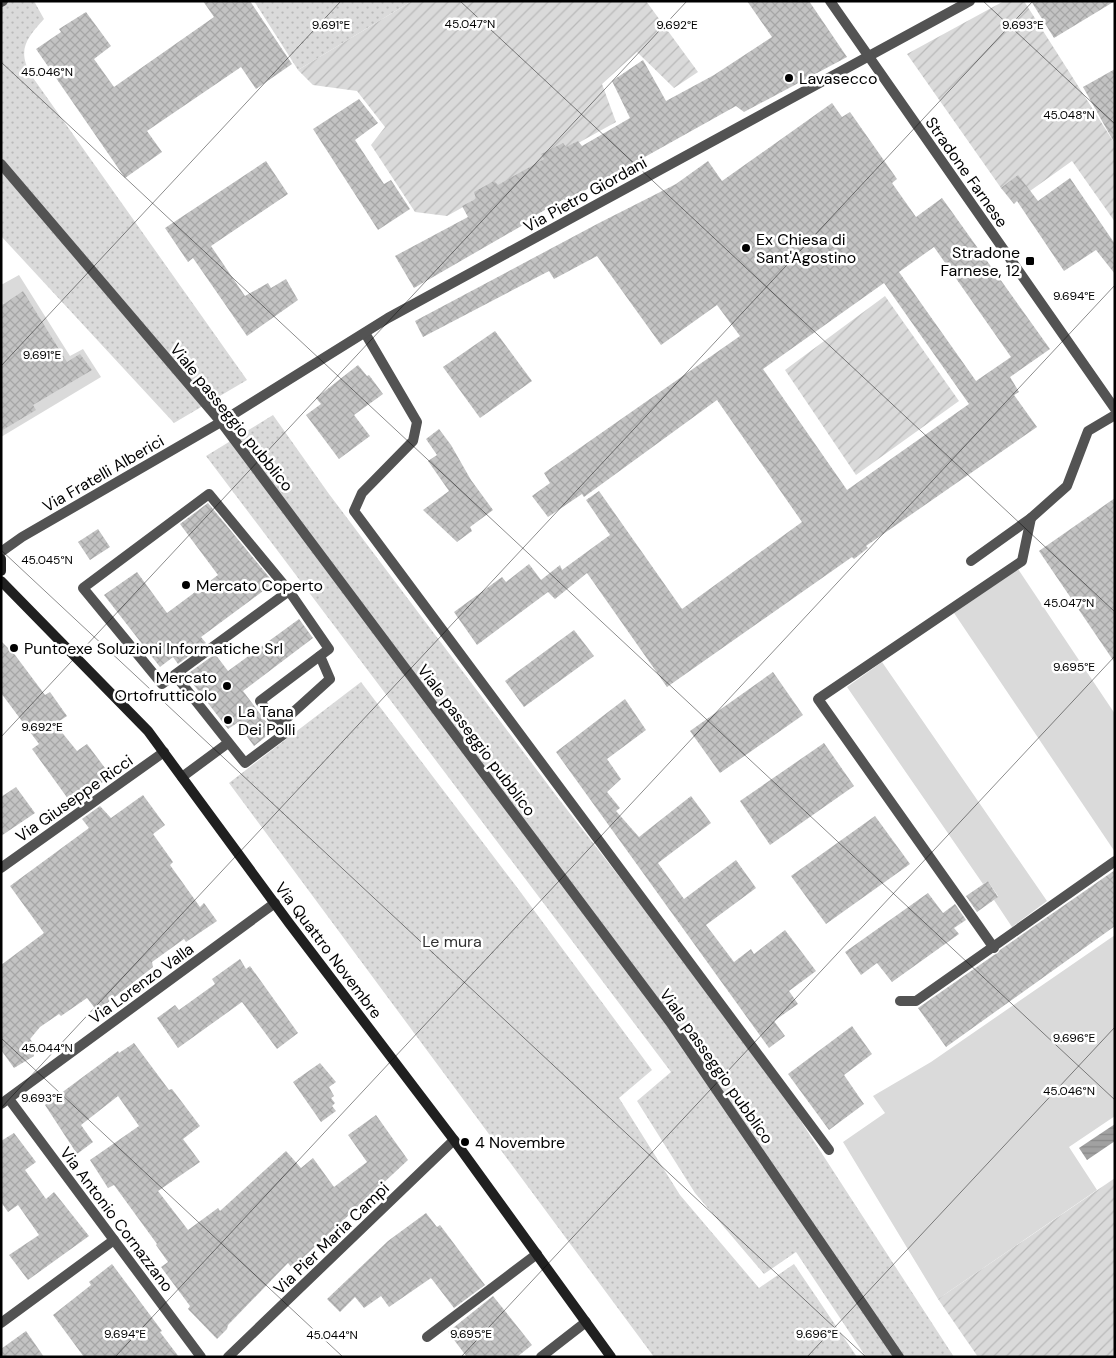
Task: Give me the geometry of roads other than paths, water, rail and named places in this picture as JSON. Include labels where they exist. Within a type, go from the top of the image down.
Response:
[{"type":"main road","points":[[1,559],[1,571]]},
{"type":"main road","name":"Via Quattro Novembre","points":[[1,581],[148,731],[454,1140],[611,1357]]},
{"type":"street","name":"Stradone Farnese","points":[[830,1],[1115,409]]},
{"type":"street","name":"Via Pietro Giordani","points":[[221,422],[397,314],[970,1]]},
{"type":"street","name":"Viale passeggio pubblico","points":[[1,164],[221,422],[670,1022],[899,1357]]},
{"type":"street","points":[[365,332],[417,422],[412,441],[362,493],[354,511],[829,1150]]},
{"type":"street","points":[[971,561],[1031,518],[1067,486],[1088,432],[1115,415]]},
{"type":"street","name":"Via Fratelli Alberici","points":[[1,552],[22,536],[221,422]]},
{"type":"street","points":[[175,675],[245,763],[284,734],[260,702],[329,649],[289,591],[209,494],[83,588],[162,684],[289,591]]},
{"type":"street","points":[[994,948],[818,699],[1022,561],[1031,518]]},
{"type":"street","points":[[278,726],[330,679],[320,656]]},
{"type":"street","points":[[182,777],[228,743]]},
{"type":"street","name":"Via Giuseppe Ricci","points":[[1,868],[164,752]]},
{"type":"street","points":[[900,1002],[916,1002],[1115,861]]},
{"type":"street","name":"Via Lorenzo Valla","points":[[5,1102],[275,903]]},
{"type":"street","name":"Via Antonio Cornazzano","points":[[5,1102],[114,1240],[201,1357]]},
{"type":"street","name":"Via Pier Maria Campi","points":[[228,1357],[454,1140]]},
{"type":"street","points":[[1,1323],[114,1240]]},
{"type":"street","points":[[427,1336],[537,1254]]},
{"type":"street","points":[[542,1357],[586,1322]]},
{"type":"place","name":"Lavasecco","points":[[789,78]]},
{"type":"place","name":"Ex Chiesa di Sant'Agostino","points":[[746,248]]},
{"type":"place","name":"Stradone Farnese, 12","points":[[1030,261]]},
{"type":"place","name":"Mercato Coperto","points":[[186,585]]},
{"type":"place","name":"Puntoexe Soluzioni Informatiche Srl","points":[[14,648]]},
{"type":"place","name":"Mercato Ortofrutticolo","points":[[227,686]]},
{"type":"place","name":"La Tana Dei Polli","points":[[228,720]]},
{"type":"place","name":"4 Novembre","points":[[465,1142]]},
{"type":"park label","name":"Le mura","points":[[452,941]]}]
